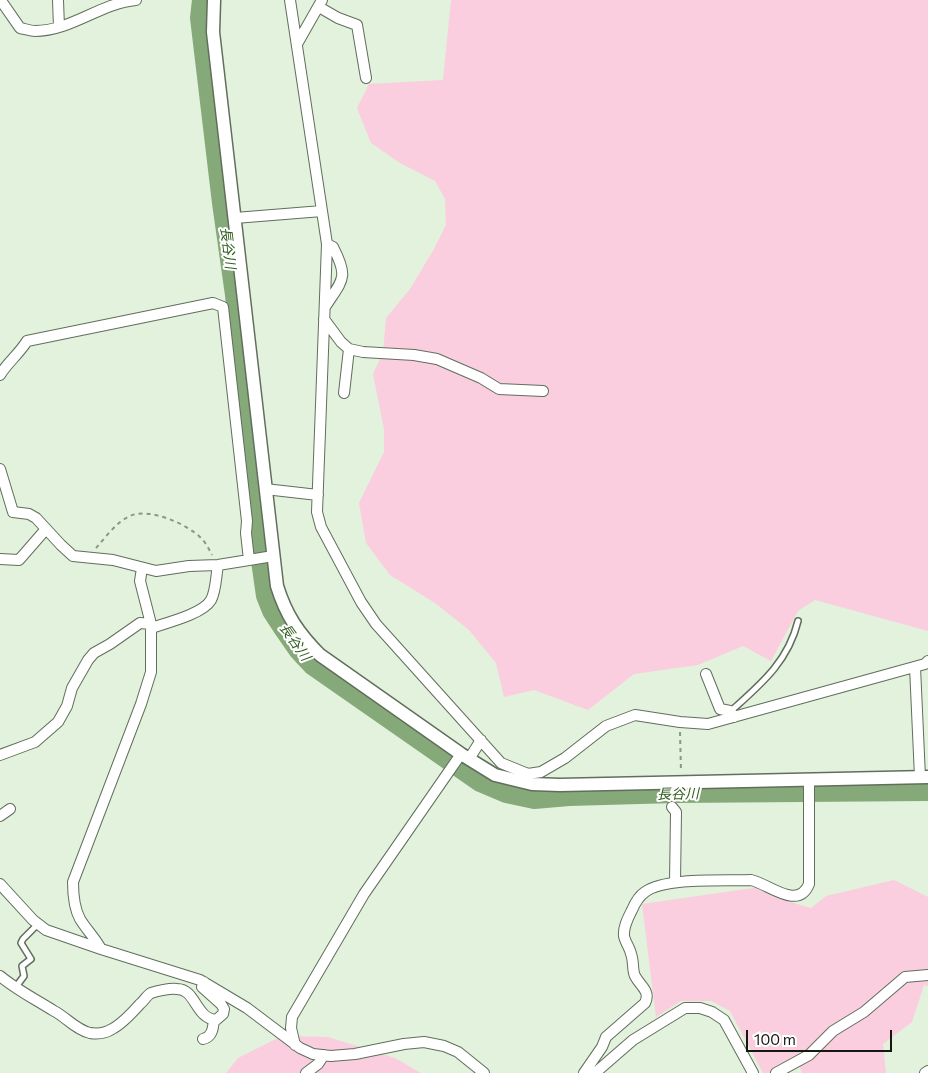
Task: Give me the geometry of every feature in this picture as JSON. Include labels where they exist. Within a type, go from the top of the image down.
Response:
[{"type":"street","points":[[58,0],[59,27]]},
{"type":"street","points":[[0,3],[2,2],[20,28],[35,31],[59,27],[123,1],[136,0]]},
{"type":"street","points":[[214,0],[213,32],[277,586],[283,604],[295,627],[320,655],[465,757],[495,775],[532,784],[924,777],[915,666]]},
{"type":"street","points":[[290,0],[327,244],[317,512],[321,527],[361,602],[376,624],[501,763],[528,774],[541,772],[565,758],[606,726],[635,715],[708,724],[732,714],[928,661]]},
{"type":"street","points":[[297,44],[321,3],[338,18],[357,25],[366,78]]},
{"type":"street","points":[[235,218],[322,212]]},
{"type":"street","points":[[325,307],[341,282],[343,269],[333,246],[327,244]]},
{"type":"street","points":[[0,375],[27,341],[213,303],[223,307],[247,521],[246,533],[249,560]]},
{"type":"street","points":[[324,319],[341,342],[349,349],[363,352],[414,355],[437,360],[473,375],[499,389],[544,390]]},
{"type":"street","points":[[344,393],[349,349]]},
{"type":"street","points":[[0,469],[13,512],[29,514],[36,518],[73,556],[113,560],[156,571],[189,566],[220,565],[273,556]]},
{"type":"street","points":[[265,489],[318,495]]},
{"type":"street","points":[[0,559],[19,560],[46,529]]},
{"type":"street","points":[[0,755],[35,742],[58,722],[67,706],[72,688],[94,653],[140,623],[151,626],[186,617],[209,603],[220,565]]},
{"type":"street","points":[[101,949],[93,935],[79,918],[73,896],[73,882],[151,672],[151,626],[140,580],[142,568]]},
{"type":"street","points":[[706,674],[720,709],[732,714]]},
{"type":"street","points":[[295,1045],[290,1028],[292,1017],[364,894],[465,757],[481,740]]},
{"type":"street","points":[[584,1073],[602,1048],[606,1037],[644,1003],[647,998],[647,992],[634,975],[632,954],[624,936],[625,925],[630,914],[636,901],[644,892],[653,887],[675,882],[751,880],[760,882],[788,896],[801,895],[806,891],[809,884],[809,779]]},
{"type":"street","points":[[672,807],[676,812],[675,882]]},
{"type":"street","points":[[0,816],[10,809]]},
{"type":"street","points":[[0,884],[37,925],[46,930],[204,982],[247,1008],[295,1045],[313,1054],[355,1054],[424,1042],[444,1046],[458,1052],[484,1073]]},
{"type":"street","points":[[776,1073],[809,1055],[833,1031],[864,1012],[905,977],[928,975]]},
{"type":"street","points":[[0,976],[15,989],[57,1012],[89,1033],[101,1033],[111,1030],[150,994],[176,988],[188,993],[202,1014],[210,1020],[216,1020],[223,1014],[224,1009],[202,987],[204,982]]},
{"type":"street","points":[[595,1073],[633,1040],[685,1008],[700,1008],[712,1012],[724,1020],[753,1073]]},
{"type":"street","points":[[203,1039],[211,1034],[214,1020]]},
{"type":"street","points":[[306,1073],[318,1064],[324,1055]]},
{"type":"lane","points":[[732,714],[783,659],[794,638],[798,621]]},
{"type":"lane","points":[[15,989],[24,976],[22,966],[31,959],[21,943],[37,925]]},
{"type":"path","points":[[88,558],[119,522],[131,515],[144,513],[174,520],[195,534],[202,539],[220,565]]},
{"type":"path","points":[[680,722],[682,782]]},
{"type":"shaded area","points":[[451,0],[928,0],[928,631],[815,600],[798,611],[771,661],[743,646],[698,665],[634,674],[588,710],[534,690],[504,697],[496,663],[469,630],[435,603],[390,575],[366,543],[359,503],[384,452],[384,429],[373,374],[383,352],[386,318],[410,289],[446,225],[445,199],[435,181],[400,163],[371,143],[357,108],[369,84],[443,80]]},
{"type":"shaded area","points":[[894,880],[928,897],[928,986],[924,985],[912,1022],[883,1044],[886,1073],[802,1073],[796,1057],[775,1066],[770,1073],[763,1073],[730,1011],[711,1001],[681,1001],[656,1017],[642,904],[760,887],[787,901],[811,908],[826,896]]},
{"type":"shaded area","points":[[282,1036],[328,1037],[395,1058],[421,1073],[226,1073],[238,1058]]},
{"type":"waterway","name":"長谷川","points":[[201,0],[199,18],[234,295],[257,540],[265,596],[271,611],[298,651],[312,666],[480,783],[506,794],[534,800],[569,797],[676,794],[928,792]]}]
